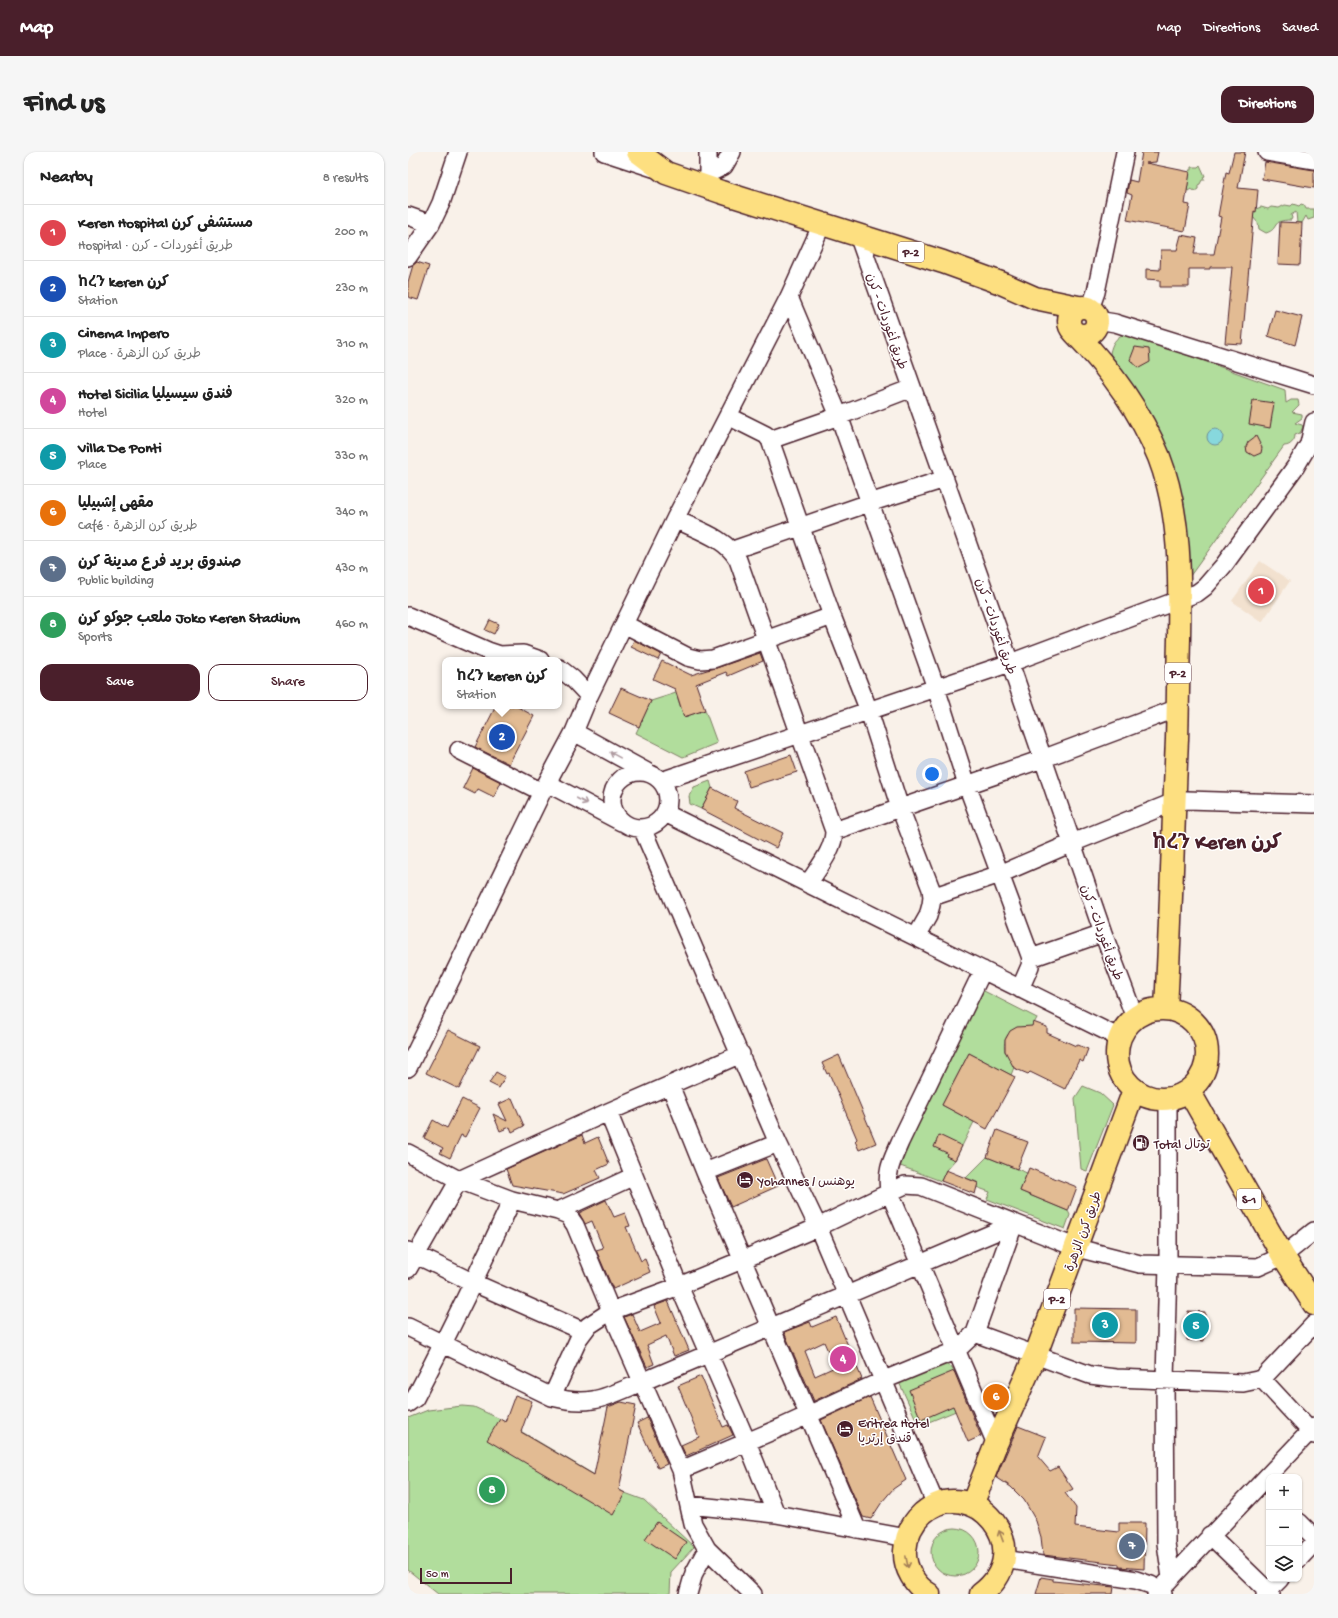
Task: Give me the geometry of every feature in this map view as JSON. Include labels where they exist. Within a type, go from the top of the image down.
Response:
[{"type":"main road","name":"P-2","points":[[638,152],[666,173],[710,184],[785,214],[858,235],[965,270],[1001,283],[1035,298],[1090,315]]},
{"type":"main road","name":"P-2","points":[[1035,298],[1072,330],[1098,357],[1122,388],[1142,421],[1159,458],[1171,500],[1179,555],[1180,600],[1178,708],[1166,1008]]},
{"type":"main road","points":[[1072,330],[1069,325],[1069,316],[1074,310],[1090,315],[1098,357]]},
{"type":"main road","points":[[1166,1008],[1187,1016],[1202,1032],[1208,1053],[1207,1064],[1197,1083],[1189,1091],[1168,1099],[1156,1099],[1145,1096],[1134,1090],[1125,1079],[1118,1066],[1117,1057],[1120,1038],[1126,1027],[1135,1018],[1144,1012],[1166,1008]]},
{"type":"main road","name":"طريق كرن الزهرة","points":[[972,1505],[996,1444],[1036,1354],[1134,1090]]},
{"type":"main road","name":"S-1","points":[[1189,1091],[1283,1256],[1314,1304]]},
{"type":"main road","points":[[929,1594],[913,1580],[907,1566],[905,1552],[907,1538],[911,1527],[926,1511],[936,1505],[954,1502],[972,1505],[987,1513],[998,1526],[1004,1542],[1004,1559],[999,1574],[989,1592]]},
{"type":"street","points":[[408,257],[432,224],[442,203],[458,152]]},
{"type":"street","points":[[604,152],[666,173]]},
{"type":"street","points":[[708,152],[710,184]]},
{"type":"street","points":[[710,184],[724,166],[732,152]]},
{"type":"street","points":[[1125,152],[1090,315],[1314,385]]},
{"type":"street","points":[[1267,152],[1314,160]]},
{"type":"street","points":[[408,216],[432,224]]},
{"type":"street","points":[[408,1068],[545,787],[574,732],[589,696],[675,519],[789,297],[822,224]]},
{"type":"street","name":"طريق أغوردات - كرن","points":[[858,235],[1010,663],[1103,933],[1135,1018]]},
{"type":"street","points":[[789,297],[838,416],[936,688],[967,785],[1031,958],[1030,966],[1020,989]]},
{"type":"street","points":[[770,440],[912,388]]},
{"type":"street","points":[[728,416],[766,435],[770,440],[832,616],[869,711],[900,808],[932,897],[928,916],[916,937]]},
{"type":"street","points":[[625,824],[618,818],[613,810],[613,792],[617,783],[631,772],[640,771],[655,777],[800,734],[1010,663],[1196,593],[1205,587],[1224,565],[1296,466],[1309,444],[1314,422]]},
{"type":"street","points":[[733,550],[869,503],[945,479]]},
{"type":"street","points":[[675,519],[724,543],[733,550],[767,639],[834,831],[834,839],[831,847],[808,884]]},
{"type":"street","points":[[408,616],[500,655],[523,654],[532,657]]},
{"type":"street","points":[[624,624],[688,658],[700,660],[713,659],[832,616]]},
{"type":"street","points":[[562,670],[573,678],[589,696]]},
{"type":"street","points":[[834,831],[1042,759],[1178,708]]},
{"type":"street","points":[[459,750],[633,827],[642,828],[652,826],[659,820],[665,813],[668,805],[666,788],[655,777],[574,732]]},
{"type":"street","points":[[932,897],[1000,874],[1174,802],[1187,800],[1314,804]]},
{"type":"street","points":[[665,813],[1120,1038]]},
{"type":"street","points":[[642,828],[741,1054],[778,1143],[818,1226],[936,1505]]},
{"type":"street","points":[[1031,958],[1103,933]]},
{"type":"street","points":[[984,970],[890,1165],[888,1178],[889,1191],[996,1444]]},
{"type":"street","points":[[583,1331],[474,1283],[410,1258],[459,1180],[608,1112],[741,1054]]},
{"type":"street","points":[[670,1085],[742,1260],[857,1529]]},
{"type":"street","points":[[1168,1099],[1168,1264],[1165,1380],[1166,1543],[1171,1578]]},
{"type":"street","points":[[608,1112],[679,1286],[747,1442],[776,1514]]},
{"type":"street","points":[[705,1172],[778,1143]]},
{"type":"street","points":[[408,1153],[459,1180],[512,1200],[558,1211],[568,1215],[575,1226],[610,1311],[681,1470],[693,1524],[707,1549],[753,1594]]},
{"type":"street","points":[[558,1211],[634,1176]]},
{"type":"street","points":[[552,1397],[583,1331],[595,1320],[610,1311],[679,1286],[742,1260],[818,1226],[889,1191],[905,1185],[921,1186],[1076,1248],[1140,1264],[1258,1266],[1283,1256],[1314,1231]]},
{"type":"street","points":[[408,1403],[415,1398],[444,1343],[474,1283],[512,1200]]},
{"type":"street","points":[[408,1327],[444,1343],[552,1397],[578,1402],[592,1402],[847,1296],[1014,1224]]},
{"type":"street","points":[[681,1470],[884,1380],[957,1350],[975,1333],[1014,1224]]},
{"type":"street","points":[[975,1333],[1036,1354],[1090,1375],[1116,1378],[1243,1383],[1262,1379],[1314,1324]]},
{"type":"street","points":[[1004,1559],[1136,1580],[1151,1585],[1159,1593],[1210,1535],[1264,1489],[1313,1431],[1262,1379]]},
{"type":"street","points":[[689,1505],[776,1514],[907,1538]]},
{"type":"street","points":[[1302,1525],[1314,1537]]},
{"type":"street","points":[[1210,1535],[1271,1590]]},
{"type":"street","points":[[1302,1556],[1314,1543]]},
{"type":"street","points":[[688,1594],[694,1573],[707,1549]]},
{"type":"shaded area","points":[[1260,561],[1290,581],[1262,622],[1232,601]]},
{"type":"green space","points":[[1200,165],[1205,176],[1203,177],[1205,180],[1202,180],[1198,185],[1198,189],[1195,191],[1191,189],[1188,191],[1190,170],[1192,170],[1192,167],[1198,167]]},
{"type":"green space","points":[[1293,204],[1299,206],[1301,204],[1304,205],[1306,209],[1314,209],[1314,218],[1308,220],[1306,216],[1302,223],[1297,223],[1296,212],[1291,215],[1291,220],[1280,221],[1273,229],[1266,233],[1259,229],[1258,223],[1253,217],[1256,209],[1261,207],[1268,209],[1271,207],[1279,208],[1285,205],[1291,206]]},
{"type":"green space","points":[[1124,334],[1131,335],[1285,390],[1286,403],[1291,400],[1298,400],[1299,405],[1292,412],[1302,414],[1302,418],[1295,423],[1302,425],[1303,427],[1300,433],[1295,435],[1290,444],[1284,446],[1190,576],[1187,536],[1110,353],[1114,342],[1118,337]]},
{"type":"green space","points":[[676,693],[684,717],[705,710],[717,743],[683,757],[636,733],[651,701]]},
{"type":"green space","points":[[710,781],[712,788],[701,809],[690,804],[689,796],[694,787]]},
{"type":"green space","points":[[982,990],[1037,1018],[1031,1029],[1015,1029],[1007,1035],[1004,1046],[1005,1052],[1016,1062],[1011,1075],[969,1053],[942,1105],[974,1122],[955,1160],[946,1170],[941,1181],[895,1164]]},
{"type":"green space","points":[[1083,1086],[1100,1093],[1113,1105],[1087,1171],[1081,1169],[1075,1098]]},
{"type":"green space","points":[[987,1157],[1027,1173],[1020,1191],[1068,1211],[1070,1215],[1065,1229],[987,1199],[990,1192],[976,1187],[977,1182],[966,1178]]},
{"type":"green space","points":[[939,1362],[952,1367],[968,1406],[919,1426],[898,1380]]},
{"type":"green space","points":[[462,1406],[474,1407],[500,1419],[625,1493],[644,1500],[694,1547],[671,1572],[670,1594],[438,1594],[408,1570],[408,1418],[428,1410]]},
{"type":"green space","points":[[955,1528],[964,1530],[972,1535],[977,1543],[979,1552],[977,1561],[972,1569],[964,1574],[955,1576],[946,1574],[938,1569],[933,1561],[931,1552],[933,1543],[938,1535],[946,1530]]},
{"type":"water","points":[[1212,429],[1218,429],[1223,434],[1221,443],[1218,445],[1212,445],[1207,440],[1207,434]]},
{"type":"building","points":[[1142,152],[1158,152],[1156,162],[1146,163],[1190,172],[1185,204],[1190,205],[1185,231],[1127,220],[1132,195],[1127,193],[1129,180],[1137,182]]},
{"type":"building","points":[[1234,152],[1245,152],[1238,188],[1258,190],[1256,212],[1254,211],[1242,344],[1225,343],[1232,267],[1189,269],[1189,287],[1160,287],[1160,280],[1146,279],[1146,269],[1160,270],[1161,250],[1177,250],[1181,235],[1197,238],[1194,254],[1214,254],[1221,217],[1218,216],[1226,172],[1229,173]]},
{"type":"building","points":[[1265,162],[1314,170],[1314,188],[1262,179]]},
{"type":"building","points":[[1280,222],[1302,223],[1300,265],[1278,264]]},
{"type":"building","points":[[417,262],[429,266],[418,300],[408,297],[408,282],[413,265]]},
{"type":"building","points":[[1275,310],[1302,317],[1295,345],[1268,336]]},
{"type":"building","points":[[1135,347],[1149,349],[1150,362],[1139,368],[1130,360]]},
{"type":"building","points":[[1253,400],[1274,403],[1270,428],[1249,424]]},
{"type":"building","points":[[1256,436],[1262,448],[1261,453],[1254,456],[1247,452],[1246,447],[1248,442]]},
{"type":"building","points":[[490,620],[499,624],[494,634],[485,630]]},
{"type":"building","points":[[634,640],[661,654],[658,660],[631,647]]},
{"type":"building","points":[[760,653],[763,661],[728,676],[726,672],[696,684],[705,710],[684,717],[675,689],[653,679],[662,661],[691,675]]},
{"type":"building","points":[[621,688],[651,701],[639,727],[609,713]]},
{"type":"building","points":[[494,709],[521,709],[534,716],[509,764],[475,747]]},
{"type":"building","points":[[791,755],[797,772],[749,787],[744,771]]},
{"type":"building","points":[[473,768],[501,782],[494,797],[478,789],[475,794],[463,788]]},
{"type":"building","points":[[712,788],[737,801],[734,808],[783,833],[776,848],[701,809]]},
{"type":"building","points":[[1033,1022],[1047,1027],[1047,1033],[1076,1046],[1078,1045],[1088,1049],[1083,1062],[1079,1060],[1065,1089],[1030,1072],[1028,1074],[1014,1068],[1005,1051],[1005,1040],[1010,1031],[1017,1027],[1032,1026]]},
{"type":"building","points":[[448,1030],[480,1046],[459,1089],[426,1073]]},
{"type":"building","points":[[969,1053],[1015,1077],[987,1129],[942,1105]]},
{"type":"building","points":[[839,1055],[876,1143],[859,1150],[855,1141],[857,1139],[829,1073],[827,1074],[822,1063]]},
{"type":"building","points":[[496,1072],[505,1077],[499,1088],[489,1083]]},
{"type":"building","points":[[512,1098],[524,1126],[512,1132],[510,1127],[500,1131],[493,1114],[507,1121],[499,1104]]},
{"type":"building","points":[[462,1099],[480,1108],[465,1137],[461,1135],[450,1158],[440,1153],[443,1148],[424,1138],[433,1120],[447,1128]]},
{"type":"building","points":[[997,1130],[1028,1142],[1017,1169],[987,1157]]},
{"type":"building","points":[[582,1135],[585,1143],[598,1137],[609,1164],[596,1170],[600,1178],[563,1194],[512,1185],[506,1169]]},
{"type":"building","points":[[939,1135],[962,1146],[955,1160],[946,1156],[947,1153],[934,1147]]},
{"type":"building","name":"Yohannes / يوهنس","points":[[766,1159],[778,1186],[731,1207],[718,1178]]},
{"type":"building","points":[[1029,1168],[1077,1187],[1068,1211],[1020,1191]]},
{"type":"building","points":[[946,1170],[978,1183],[975,1194],[941,1181]]},
{"type":"building","points":[[606,1200],[614,1217],[625,1213],[630,1226],[626,1227],[641,1261],[645,1259],[650,1272],[613,1289],[596,1250],[603,1248],[592,1221],[585,1224],[579,1213]]},
{"type":"building","points":[[668,1301],[689,1350],[674,1356],[666,1336],[647,1345],[654,1364],[647,1367],[624,1317],[632,1314],[640,1332],[661,1323],[654,1306]]},
{"type":"building","points":[[1074,1308],[1136,1309],[1136,1343],[1074,1342]]},
{"type":"building","points":[[1188,1311],[1205,1312],[1204,1341],[1187,1340]]},
{"type":"building","points":[[836,1317],[862,1379],[814,1401],[784,1332],[810,1322],[812,1327]],"holes":[[[824,1342],[835,1367],[815,1376],[805,1351]]]},
{"type":"building","points":[[954,1371],[981,1436],[968,1442],[953,1406],[921,1420],[909,1390]]},
{"type":"building","points":[[701,1376],[723,1427],[728,1425],[733,1435],[686,1456],[681,1445],[699,1437],[678,1386]]},
{"type":"building","points":[[515,1395],[532,1401],[521,1432],[594,1475],[608,1407],[621,1402],[636,1405],[619,1490],[625,1493],[613,1515],[487,1440],[500,1419],[505,1422]]},
{"type":"building","points":[[870,1397],[906,1480],[893,1489],[871,1519],[863,1517],[821,1420]]},
{"type":"building","points":[[647,1418],[667,1464],[658,1468],[637,1423]]},
{"type":"building","points":[[1018,1426],[1046,1437],[1038,1457],[1050,1471],[1058,1467],[1073,1489],[1065,1493],[1076,1508],[1075,1527],[1119,1532],[1119,1523],[1145,1523],[1144,1569],[1119,1567],[1119,1564],[1043,1555],[1041,1537],[1036,1521],[1024,1500],[1011,1487],[996,1477]]},
{"type":"building","points":[[657,1522],[686,1542],[675,1559],[645,1539]]},
{"type":"building","points":[[1041,1577],[1053,1579],[1053,1581],[1114,1587],[1113,1594],[1036,1594]]},
{"type":"place","name":"Keren Hospital مستشفى كرن","points":[[1261,591]]},
{"type":"place","name":"ከረን keren كرن","points":[[502,737]]},
{"type":"place","name":"Total توتال","points":[[1141,1143]]},
{"type":"place","name":"Yohannes / يوهنس","points":[[745,1180]]},
{"type":"place","name":"Cinema Impero","points":[[1105,1325]]},
{"type":"place","name":"Villa De Ponti","points":[[1196,1326]]},
{"type":"place","name":"Hotel Sicilia فندق سيسيليا","points":[[843,1359]]},
{"type":"place","name":"مقهى إشبيليا","points":[[996,1397]]},
{"type":"place","name":"Eritrea Hotel قندق إرتريا","points":[[845,1429]]},
{"type":"place","name":"ملعب جوكو كرن Joko Keren Stadium","points":[[492,1490]]},
{"type":"place","name":"صندوق بريد فرع مدينة كرن","points":[[1132,1546]]},
{"type":"district","name":"ከረን Keren كرن","points":[[1217,841]]}]
